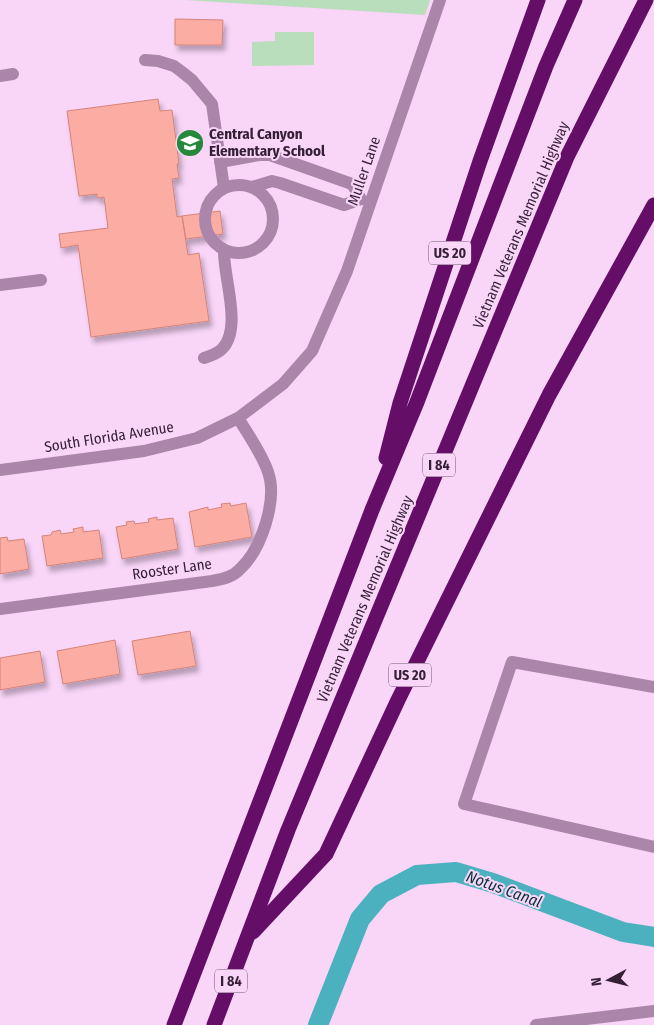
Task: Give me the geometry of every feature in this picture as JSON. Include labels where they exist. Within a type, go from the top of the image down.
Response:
[{"type":"highway","name":"US 20","points":[[372,510],[403,394],[480,161],[538,0]]},
{"type":"highway","name":"Vietnam Veterans Memorial Highway","points":[[174,1025],[372,510],[417,402],[546,66],[575,0]]},
{"type":"highway","name":"Vietnam Veterans Memorial Highway","points":[[214,1025],[288,830],[567,156],[646,0]]},
{"type":"highway","name":"US 20","points":[[248,937],[326,854],[398,700],[549,395],[654,204]]},
{"type":"street","name":"Muller Lane","points":[[312,351],[347,271],[366,201],[440,0]]},
{"type":"street","points":[[145,60],[158,61],[174,66],[192,80],[212,104],[224,188]]},
{"type":"street","points":[[220,162],[259,155],[270,155],[352,184],[366,201],[344,205],[272,181],[252,187]]},
{"type":"street","points":[[243,185],[252,187],[262,193],[269,201],[274,223],[271,233],[265,242],[251,251],[235,253],[224,250],[215,244],[209,235],[206,214],[209,203],[224,188],[243,185]]},
{"type":"street","points":[[204,358],[221,350],[227,342],[231,330],[232,318],[223,263],[224,250]]},
{"type":"street","points":[[0,285],[41,280]]},
{"type":"street","name":"South Florida Avenue","points":[[0,467],[144,451],[197,438],[238,418],[283,384],[312,351]]},
{"type":"street","name":"Rooster Lane","points":[[0,609],[212,581],[227,578],[239,571],[248,562],[267,520],[271,489],[268,473],[238,418]]},
{"type":"street","points":[[654,687],[512,662],[464,804],[654,848]]},
{"type":"street","points":[[536,1025],[568,1023],[654,1011]]},
{"type":"green space","points":[[185,0],[430,0],[425,15]]},
{"type":"green space","points":[[275,32],[314,32],[314,65],[252,66],[252,42],[275,41]]},
{"type":"building","points":[[175,19],[223,20],[222,45],[175,45]]},
{"type":"building","points":[[158,99],[160,111],[172,110],[179,164],[177,164],[179,178],[172,179],[177,217],[182,216],[188,255],[199,253],[209,321],[91,337],[78,245],[61,248],[59,234],[108,228],[104,197],[97,198],[97,194],[79,196],[67,111]]},
{"type":"building","points":[[220,211],[223,234],[186,239],[182,216]]},
{"type":"building","points":[[230,503],[231,506],[246,503],[252,537],[195,547],[189,512],[208,507],[208,510],[222,507],[221,504]]},
{"type":"building","points":[[157,517],[157,520],[173,518],[178,549],[122,559],[116,527],[127,525],[126,522],[134,521],[135,524],[149,522],[148,519]]},
{"type":"building","points":[[83,527],[83,532],[99,530],[103,558],[47,566],[42,536],[51,535],[52,532],[60,530],[61,534],[74,532],[73,529]]},
{"type":"building","points":[[7,537],[8,541],[24,539],[29,569],[0,574],[0,538]]},
{"type":"building","points":[[190,631],[196,666],[138,675],[132,641]]},
{"type":"building","points":[[115,640],[120,674],[63,684],[57,651]]},
{"type":"building","points":[[40,651],[45,682],[0,690],[0,658]]},
{"type":"waterway","name":"Notus Canal","points":[[318,1025],[360,919],[381,894],[417,875],[456,872],[493,883],[623,932],[654,937]]},
{"type":"place","name":"Central Canyon Elementary School","points":[[190,143]]}]
